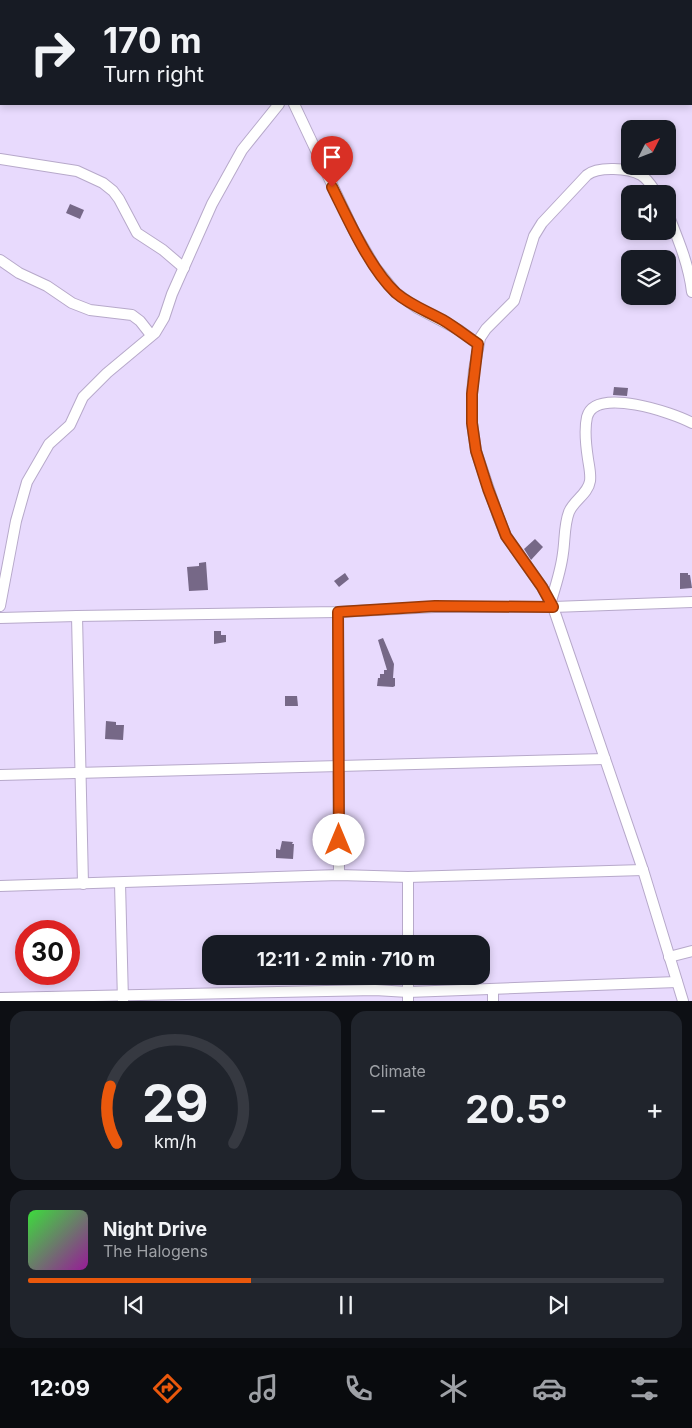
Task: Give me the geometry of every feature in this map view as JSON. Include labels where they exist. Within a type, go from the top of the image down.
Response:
[{"type":"street","points":[[0,606],[16,520],[27,482],[49,444],[70,426],[83,397],[107,373],[151,336],[164,318],[212,204],[242,150],[278,105]]},
{"type":"street","points":[[294,105],[354,231],[375,267],[396,292],[418,308],[459,330],[478,344]]},
{"type":"street","points":[[0,159],[77,171],[103,183],[119,199],[137,233],[163,250],[184,268]]},
{"type":"street","points":[[650,185],[642,175],[630,171],[598,169],[587,176],[542,223],[534,236],[514,301],[486,329],[480,338],[472,394],[472,423],[476,451],[506,536],[552,604],[643,870],[683,1000]]},
{"type":"street","points":[[676,234],[690,278],[692,292]]},
{"type":"street","points":[[0,260],[19,273],[47,286],[72,303],[90,310],[132,315],[137,318],[151,336]]},
{"type":"street","points":[[552,604],[569,510],[588,489],[590,483],[591,475],[586,440],[587,417],[590,410],[595,405],[630,404],[658,409],[692,423]]},
{"type":"street","points":[[0,618],[338,612],[435,606],[692,602]]},
{"type":"street","points":[[338,612],[339,875]]},
{"type":"street","points":[[77,616],[83,884]]},
{"type":"street","points":[[0,775],[339,768],[605,759]]},
{"type":"street","points":[[0,886],[339,875],[408,877],[643,870]]},
{"type":"street","points":[[408,877],[408,935]]},
{"type":"street","points":[[120,883],[123,998]]},
{"type":"street","points":[[669,957],[692,951]]},
{"type":"street","points":[[0,998],[123,998],[375,990],[408,996],[493,995],[677,982]]},
{"type":"building","points":[[70,204],[84,210],[80,219],[66,213]]},
{"type":"building","points":[[614,387],[628,388],[627,396],[613,395]]},
{"type":"building","points":[[535,539],[543,547],[531,560],[524,549]]},
{"type":"building","points":[[206,562],[208,590],[189,591],[187,567],[199,566],[199,563]]},
{"type":"building","points":[[345,573],[349,579],[339,587],[334,581]]},
{"type":"building","points":[[680,573],[688,573],[690,575],[692,588],[680,589]]},
{"type":"building","points":[[214,631],[221,631],[221,635],[226,635],[226,642],[214,644]]},
{"type":"building","points":[[383,638],[394,664],[393,678],[395,678],[395,686],[393,687],[377,686],[380,674],[384,674],[384,670],[387,670],[378,640]]},
{"type":"building","points":[[285,696],[297,696],[298,706],[285,706]]},
{"type":"building","points":[[106,721],[116,722],[116,725],[124,725],[123,740],[105,739]]},
{"type":"building","points":[[282,841],[293,842],[293,859],[276,858],[276,849],[280,850]]},
{"type":"route","points":[[332,187],[375,267],[396,292],[418,308],[459,330],[478,344],[472,394],[472,423],[476,451],[506,536],[542,587],[553,607],[435,606],[338,612],[339,840]]}]
